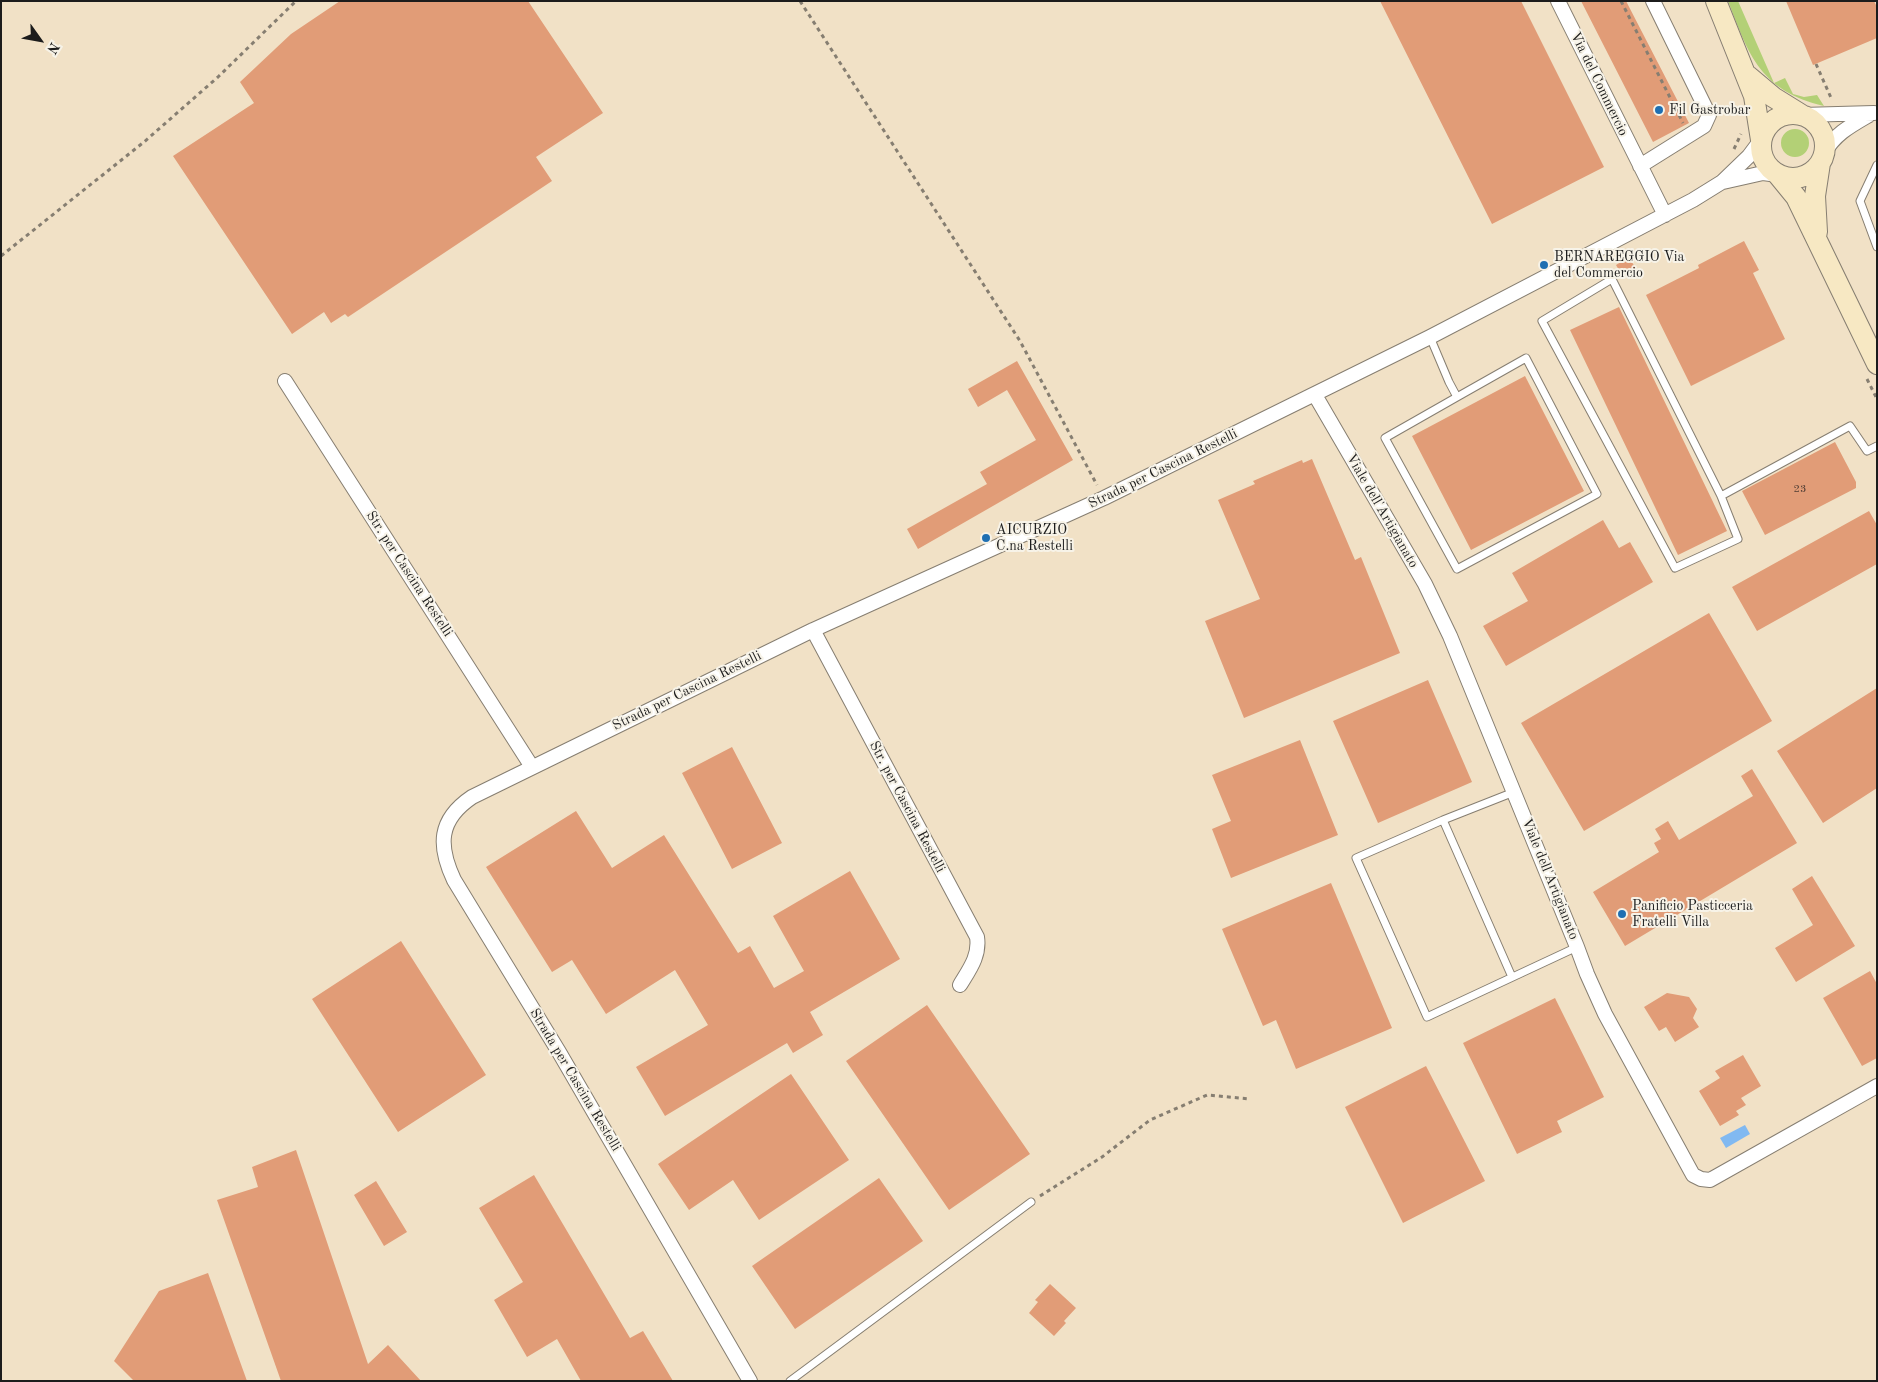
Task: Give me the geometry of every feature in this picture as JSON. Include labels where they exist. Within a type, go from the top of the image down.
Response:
[{"type":"street","name":"Via del Commercio","points":[[1558,1],[1665,215]]},
{"type":"street","points":[[1640,166],[1704,126],[1709,116],[1653,1]]},
{"type":"street","points":[[1716,1],[1748,76],[1758,110],[1761,152],[1764,161],[1796,197],[1877,364]]},
{"type":"street","points":[[1748,76],[1773,97],[1812,121],[1820,129],[1824,139],[1815,196],[1817,238]]},
{"type":"street","points":[[1665,215],[1694,200],[1722,182],[1748,156],[1761,140],[1766,129],[1776,119],[1787,115],[1802,116],[1875,112]]},
{"type":"street","points":[[1722,182],[1763,173],[1789,178],[1803,177],[1813,171],[1834,137],[1875,112]]},
{"type":"street","name":"Strada per Cascina Restelli","points":[[750,1381],[559,1052],[454,880],[445,860],[443,846],[445,829],[458,807],[472,797],[532,767],[813,630],[1104,498],[1315,395],[1665,215]]},
{"type":"street","name":"Str. per Cascina Restelli","points":[[285,381],[532,767]]},
{"type":"street","name":"Viale dell'Artigianato","points":[[1315,395],[1425,584],[1450,636],[1605,1014],[1693,1175],[1701,1179],[1710,1180],[1877,1086]]},
{"type":"street","name":"Str. per Cascina Restelli","points":[[813,630],[977,937],[979,948],[960,985]]},
{"type":"lane","points":[[1877,165],[1860,201],[1877,247]]},
{"type":"lane","points":[[1612,279],[1721,496],[1738,539],[1675,568],[1542,321],[1612,279]]},
{"type":"lane","points":[[1430,337],[1457,397]]},
{"type":"lane","points":[[1526,358],[1598,494],[1457,569],[1385,438],[1457,397],[1526,358]]},
{"type":"lane","points":[[1721,496],[1850,426],[1867,451],[1877,446]]},
{"type":"lane","points":[[1514,792],[1443,820],[1356,858],[1427,1017],[1577,946]]},
{"type":"lane","points":[[1443,820],[1512,977]]},
{"type":"lane","points":[[790,1381],[1031,1202]]},
{"type":"path","points":[[1,256],[144,142],[218,77],[296,1]]},
{"type":"path","points":[[800,1],[1020,341],[1104,498]]},
{"type":"path","points":[[1621,1],[1684,125]]},
{"type":"path","points":[[1031,1202],[1102,1157],[1150,1120],[1206,1095],[1250,1099]]},
{"type":"green space","points":[[1728,1],[1738,1],[1774,82],[1760,68],[1751,54]]},
{"type":"green space","points":[[1785,78],[1793,94],[1804,97],[1817,95],[1824,106],[1785,91],[1774,83]]},
{"type":"green space","points":[[1795,129],[1805,133],[1809,143],[1805,153],[1795,157],[1785,153],[1781,143],[1785,133]]},
{"type":"water","points":[[1745,1125],[1750,1134],[1726,1148],[1720,1138]]},
{"type":"building","points":[[340,1],[528,1],[603,113],[536,157],[552,181],[348,317],[345,314],[331,323],[324,312],[292,334],[173,156],[254,103],[240,82],[291,34]]},
{"type":"building","points":[[1380,1],[1521,1],[1604,167],[1492,224]]},
{"type":"building","points":[[1581,1],[1626,1],[1689,123],[1653,142]]},
{"type":"building","points":[[1786,1],[1874,1],[1877,7],[1877,38],[1813,65]]},
{"type":"building","points":[[1744,241],[1759,270],[1753,273],[1785,339],[1691,386],[1646,295],[1699,268],[1698,265]]},
{"type":"building","points":[[1629,257],[1636,269],[1623,277],[1616,265]]},
{"type":"building","points":[[1619,307],[1727,531],[1678,555],[1570,330]]},
{"type":"building","points":[[1017,361],[1073,460],[918,549],[907,529],[987,484],[980,472],[1036,440],[1007,390],[978,407],[968,389]]},
{"type":"building","points":[[1525,376],[1584,491],[1471,550],[1412,436]]},
{"type":"building","points":[[1835,442],[1856,482],[1856,488],[1765,535],[1742,491]]},
{"type":"building","points":[[1312,459],[1355,560],[1361,557],[1400,653],[1244,718],[1205,621],[1260,599],[1218,500],[1255,484],[1253,481],[1302,460],[1303,463]]},
{"type":"building","points":[[1869,511],[1877,525],[1877,564],[1757,631],[1732,587]]},
{"type":"building","points":[[1603,520],[1619,548],[1630,542],[1653,582],[1506,666],[1483,626],[1528,601],[1512,573]]},
{"type":"building","points":[[1709,613],[1772,721],[1584,831],[1521,723]]},
{"type":"building","points":[[1428,680],[1472,782],[1378,823],[1333,721]]},
{"type":"building","points":[[1877,688],[1877,788],[1823,823],[1777,751]]},
{"type":"building","points":[[1300,740],[1338,835],[1231,878],[1212,829],[1231,821],[1212,775]]},
{"type":"building","points":[[732,747],[782,843],[732,869],[682,773]]},
{"type":"building","points":[[1752,769],[1797,843],[1625,946],[1593,892],[1659,852],[1654,843],[1661,839],[1655,829],[1668,821],[1679,840],[1753,796],[1741,776]]},
{"type":"building","points":[[576,811],[612,868],[664,835],[738,953],[750,946],[774,988],[804,971],[773,916],[850,871],[900,959],[810,1012],[823,1035],[793,1053],[787,1043],[665,1116],[636,1067],[708,1025],[675,970],[606,1014],[572,960],[552,972],[486,867]]},
{"type":"building","points":[[1812,876],[1855,946],[1796,982],[1775,948],[1813,925],[1792,889]]},
{"type":"building","points":[[1331,883],[1392,1028],[1296,1069],[1276,1020],[1263,1026],[1222,929]]},
{"type":"building","points":[[401,941],[486,1075],[398,1132],[312,999]]},
{"type":"building","points":[[1870,971],[1877,984],[1877,1058],[1862,1066],[1823,998]]},
{"type":"building","points":[[1667,993],[1689,997],[1697,1009],[1693,1018],[1699,1027],[1675,1042],[1666,1027],[1659,1031],[1644,1007]]},
{"type":"building","points":[[1555,998],[1604,1097],[1557,1121],[1562,1132],[1517,1154],[1463,1043]]},
{"type":"building","points":[[927,1005],[1030,1154],[949,1210],[846,1061]]},
{"type":"building","points":[[1743,1055],[1761,1086],[1741,1098],[1746,1105],[1736,1111],[1739,1115],[1720,1126],[1699,1091],[1720,1078],[1715,1071]]},
{"type":"building","points":[[1426,1066],[1485,1181],[1403,1223],[1345,1107]]},
{"type":"building","points":[[791,1074],[849,1160],[759,1220],[733,1180],[689,1210],[658,1164]]},
{"type":"building","points":[[296,1150],[368,1364],[388,1345],[421,1381],[281,1381],[217,1200],[258,1187],[252,1167]]},
{"type":"building","points":[[534,1175],[630,1338],[643,1331],[673,1381],[581,1381],[557,1339],[527,1357],[494,1300],[523,1282],[479,1208]]},
{"type":"building","points":[[879,1178],[923,1241],[795,1329],[752,1266]]},
{"type":"building","points":[[376,1181],[407,1232],[384,1246],[354,1195]]},
{"type":"building","points":[[208,1273],[247,1381],[134,1381],[114,1361],[159,1291]]},
{"type":"building","points":[[1050,1284],[1076,1308],[1054,1336],[1029,1313],[1038,1302],[1035,1300]]},
{"type":"place","name":"Fil Gastrobar","points":[[1659,110]]},
{"type":"place","name":"BERNAREGGIO Via del Commercio","points":[[1544,265]]},
{"type":"place","name":"AICURZIO C.na Restelli","points":[[986,538]]},
{"type":"place","name":"Panificio Pasticceria Fratelli Villa","points":[[1622,914]]}]
